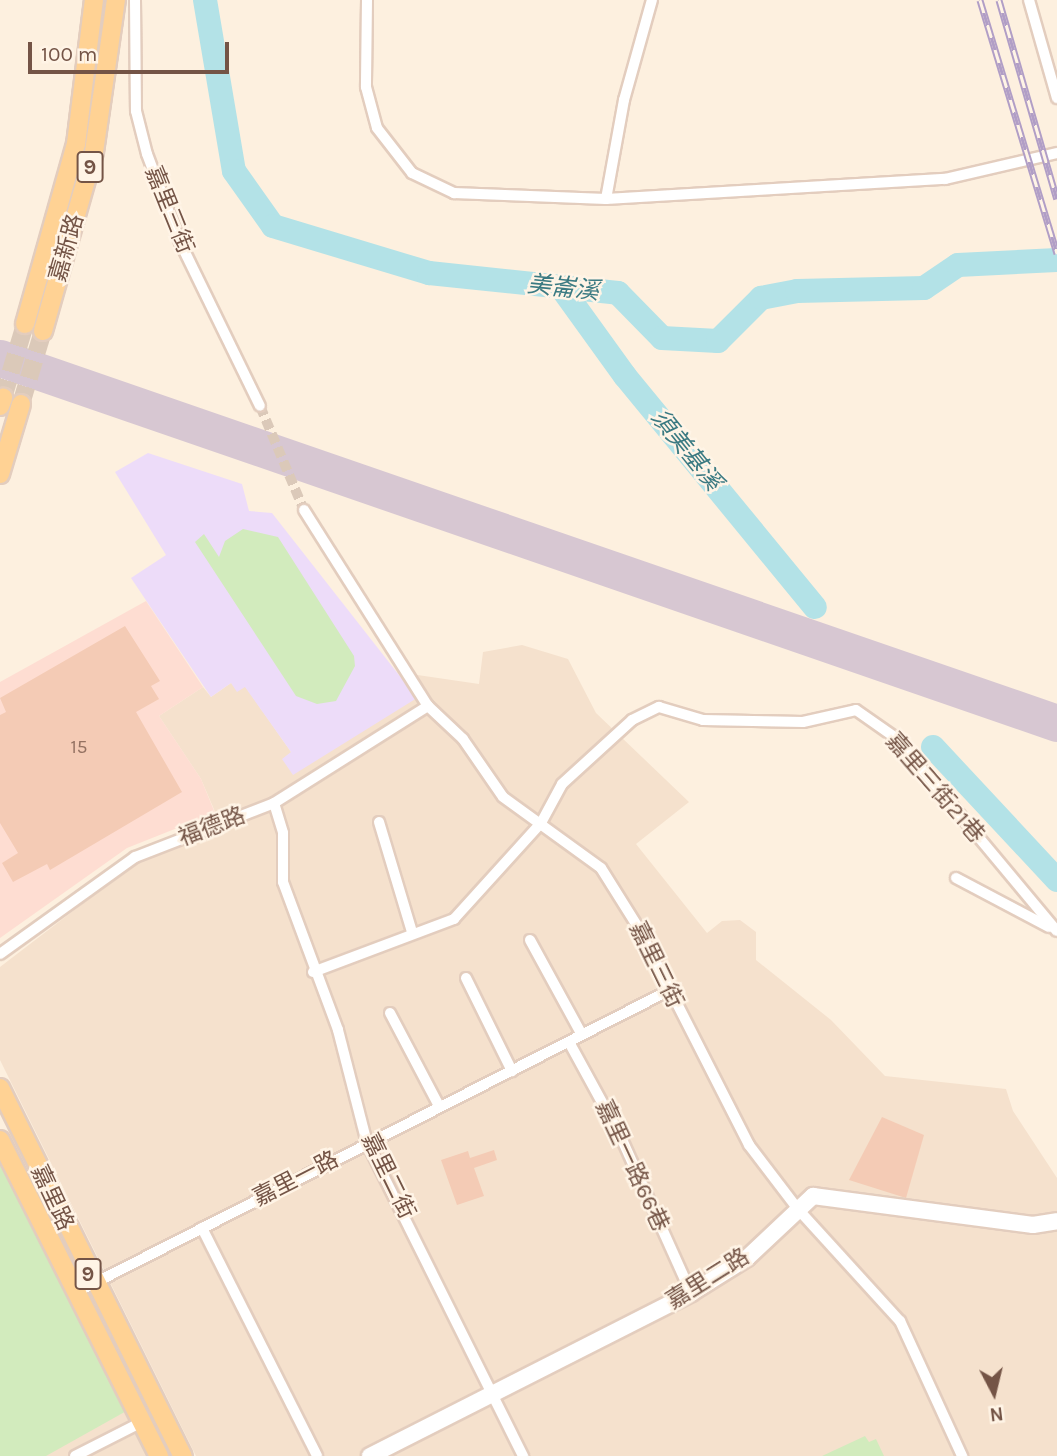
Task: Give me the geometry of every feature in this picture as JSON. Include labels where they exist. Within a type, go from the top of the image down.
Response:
[{"type":"main road","name":"嘉新路","points":[[25,324],[76,144],[94,0]]},
{"type":"main road","name":"嘉新路","points":[[43,331],[94,152],[116,0]]},
{"type":"main road","points":[[0,474],[21,404]]},
{"type":"main road","name":"嘉里路","points":[[0,1088],[93,1284],[183,1456]]},
{"type":"main road","name":"嘉里路","points":[[0,1140],[159,1456]]},
{"type":"street","name":"嘉里三街","points":[[135,0],[136,111],[147,154],[180,242],[260,407]]},
{"type":"street","points":[[367,0],[372,115],[387,146],[412,173],[469,196],[606,199],[945,179],[1057,153]]},
{"type":"street","points":[[606,199],[624,100],[652,0]]},
{"type":"street","points":[[1029,0],[1057,98]]},
{"type":"street","name":"嘉里三街","points":[[303,510],[375,630],[428,706],[463,739],[503,797],[601,868],[638,927],[668,991],[750,1145],[797,1208],[900,1321],[962,1456]]},
{"type":"street","name":"福德路","points":[[0,954],[135,857],[274,803],[428,706]]},
{"type":"street","name":"嘉里三街21巷","points":[[313,972],[412,932],[454,919],[541,823],[562,784],[632,720],[659,707],[703,720],[803,722],[856,710],[896,738],[1057,931]]},
{"type":"street","name":"嘉里二街","points":[[274,803],[283,833],[284,883],[313,972],[338,1030],[367,1143],[523,1456]]},
{"type":"street","points":[[379,822],[412,932]]},
{"type":"street","points":[[956,878],[1057,931]]},
{"type":"street","points":[[530,940],[582,1035]]},
{"type":"street","points":[[466,978],[512,1070]]},
{"type":"street","name":"嘉里一路","points":[[75,1293],[668,991]]},
{"type":"street","points":[[390,1013],[439,1106]]},
{"type":"street","name":"嘉里一路66巷","points":[[569,1042],[620,1135],[691,1293]]},
{"type":"street","name":"嘉里二路","points":[[370,1456],[691,1293],[747,1258],[797,1208],[824,1195],[1007,1223],[1057,1221]]},
{"type":"street","points":[[202,1228],[317,1456]]},
{"type":"street","points":[[75,1456],[142,1422]]},
{"type":"shaded area","points":[[148,453],[242,484],[249,511],[272,513],[417,698],[293,775],[282,759],[291,752],[245,687],[237,692],[231,683],[211,697],[131,578],[166,555],[115,472]]},
{"type":"shaded area","points":[[146,601],[203,687],[159,716],[201,779],[215,813],[127,848],[0,938],[0,682]]},
{"type":"shaded area","points":[[522,645],[568,659],[596,713],[689,802],[636,844],[707,933],[722,921],[740,920],[756,932],[756,960],[831,1020],[885,1076],[1006,1089],[1013,1111],[1057,1178],[1057,1456],[196,1456],[0,1060],[0,967],[137,862],[222,828],[201,779],[159,716],[203,687],[211,697],[231,683],[245,686],[291,752],[417,697],[397,672],[479,684],[483,652]]},
{"type":"shaded area","points":[[130,1409],[154,1456],[46,1456],[45,1453]]},
{"type":"green space","points":[[243,529],[278,537],[354,656],[355,666],[336,701],[317,704],[296,696],[195,542],[204,534],[219,557],[225,541]]},
{"type":"green space","points":[[0,1161],[130,1409],[46,1456],[0,1456]]},
{"type":"green space","points":[[865,1436],[869,1442],[876,1439],[884,1456],[822,1456]]},
{"type":"building","points":[[125,626],[160,681],[151,686],[159,699],[136,712],[182,792],[50,870],[47,864],[13,882],[2,863],[18,853],[0,823],[0,715],[6,712],[0,698]]},
{"type":"building","points":[[882,1117],[924,1135],[906,1198],[849,1180]]},
{"type":"building","points":[[494,1150],[497,1160],[474,1168],[484,1196],[457,1205],[441,1160],[468,1151],[470,1158]]},
{"type":"waterway","name":"須美基溪","points":[[205,0],[234,171],[273,226],[429,273],[618,293],[662,338],[718,341],[761,298],[797,291],[924,288],[958,265],[1057,260]]},
{"type":"waterway","name":"須美基溪","points":[[563,290],[625,376],[815,607]]},
{"type":"waterway","name":"須美基溪","points":[[933,747],[1057,880]]},
{"type":"taxiway","points":[[0,358],[1057,723]]},
{"type":"tunnel","points":[[3,398],[25,324]]},
{"type":"tunnel","points":[[21,404],[43,331]]},
{"type":"tunnel","points":[[260,406],[304,510]]},
{"type":"railway","points":[[980,0],[1057,254]]},
{"type":"railway","points":[[999,0],[1057,199]]},
{"type":"water label","name":"美崙溪","points":[[563,288]]}]
